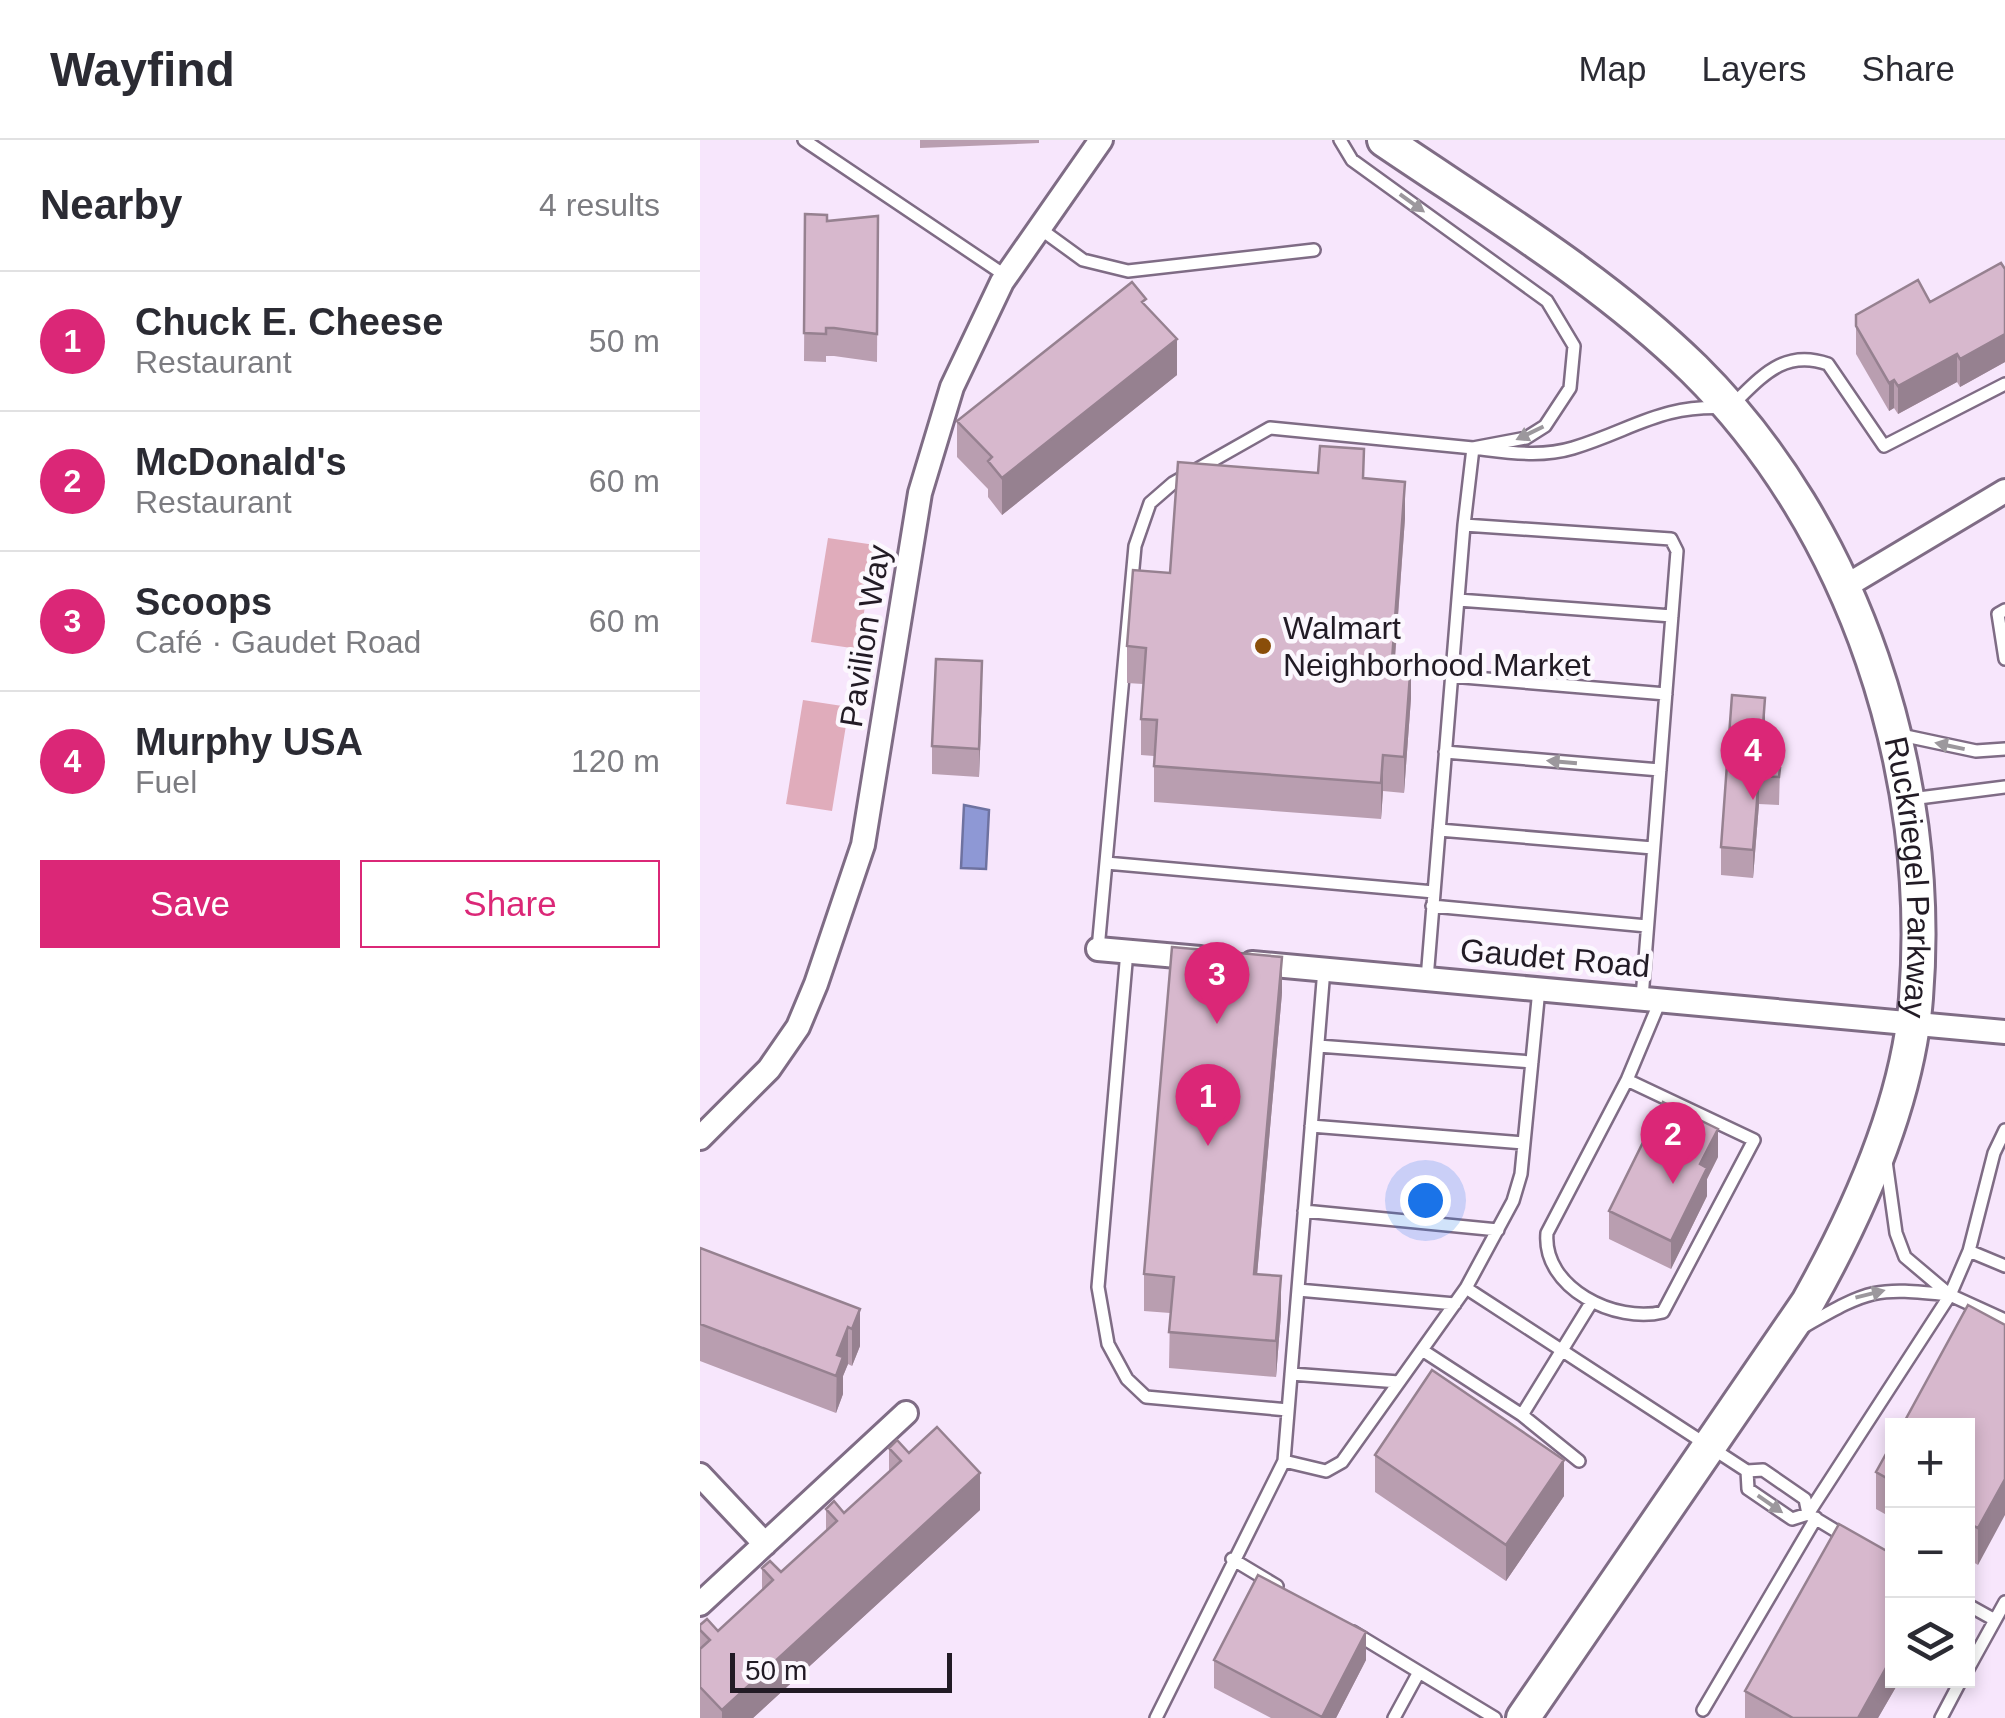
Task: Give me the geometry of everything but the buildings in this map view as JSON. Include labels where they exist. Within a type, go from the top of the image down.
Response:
[{"type":"main road","name":"Ruckriegel Parkway","points":[[1384,140],[1627,308],[1751,433],[1810,522],[1866,639],[1895,734],[1907,799],[1915,882],[1916,998],[1912,1023],[1882,1140],[1845,1236],[1784,1337],[1523,1718]]},
{"type":"street","name":"Pavilion Way","points":[[700,1138],[770,1068],[798,1027],[816,984],[866,829],[920,493],[952,387],[1006,276],[1101,140]]},
{"type":"street","points":[[1842,588],[2005,491]]},
{"type":"street","name":"Gaudet Road","points":[[1098,949],[2005,1032]]},
{"type":"street","points":[[700,1604],[906,1414]]},
{"type":"street","points":[[700,1475],[765,1544]]},
{"type":"lane","points":[[804,140],[1006,276]]},
{"type":"lane","points":[[1340,140],[1352,160],[1546,300],[1574,346],[1570,388],[1545,426],[1526,438],[1473,448]]},
{"type":"lane","points":[[1039,228],[1083,260],[1128,271],[1314,250]]},
{"type":"lane","points":[[1098,949],[1135,546],[1150,503],[1173,483],[1270,428],[1526,455],[1571,449],[1668,410],[1729,408],[1775,365],[1796,358],[1828,364],[1884,446],[2005,384]]},
{"type":"lane","points":[[1426,979],[1473,448]]},
{"type":"lane","points":[[1464,525],[1670,539],[1677,551],[1647,926],[1651,999],[1627,1080],[1547,1233],[1550,1262],[1590,1304],[1645,1316],[1662,1312],[1754,1140],[1627,1080]]},
{"type":"lane","points":[[1458,600],[1672,616]]},
{"type":"lane","points":[[2005,610],[1998,614],[2005,659]]},
{"type":"lane","points":[[1451,676],[1666,694]]},
{"type":"lane","points":[[1895,734],[1976,751],[2005,749]]},
{"type":"lane","points":[[1445,752],[1660,770]]},
{"type":"lane","points":[[1907,799],[2005,786]]},
{"type":"lane","points":[[1439,830],[1653,848]]},
{"type":"lane","points":[[1106,864],[1434,892]]},
{"type":"lane","points":[[1432,906],[1647,926]]},
{"type":"lane","points":[[1127,952],[1098,1286],[1108,1344],[1126,1380],[1146,1397],[1288,1410]]},
{"type":"lane","points":[[1156,1718],[1232,1558],[1284,1461],[1324,970]]},
{"type":"lane","points":[[1284,1461],[1326,1471],[1342,1462],[1466,1288],[1514,1201],[1524,1143],[1538,989]]},
{"type":"lane","points":[[1318,1046],[1532,1062]]},
{"type":"lane","points":[[1311,1126],[1524,1143]]},
{"type":"lane","points":[[1703,1710],[1812,1516],[1950,1294],[1968,1251],[1994,1153],[2005,1130]]},
{"type":"lane","points":[[1882,1140],[1896,1234],[1904,1257],[1950,1294],[2005,1320]]},
{"type":"lane","points":[[1304,1211],[1498,1230]]},
{"type":"lane","points":[[1968,1251],[2005,1266]]},
{"type":"lane","points":[[1466,1288],[1561,1352],[1710,1443],[1746,1471],[1763,1470],[1805,1499],[1812,1516],[1858,1544]]},
{"type":"lane","points":[[1298,1290],[1455,1304]]},
{"type":"lane","points":[[1784,1337],[1864,1293],[1899,1290],[1950,1294]]},
{"type":"lane","points":[[1522,1416],[1590,1304]]},
{"type":"lane","points":[[1422,1350],[1522,1416],[1580,1461]]},
{"type":"lane","points":[[1291,1374],[1399,1382]]},
{"type":"lane","points":[[1746,1471],[1748,1489],[1792,1520],[1812,1516]]},
{"type":"lane","points":[[1232,1558],[1283,1590]]},
{"type":"lane","points":[[1975,1656],[2005,1602]]},
{"type":"lane","points":[[1975,1609],[1995,1620]]},
{"type":"lane","points":[[1334,1620],[1495,1718]]},
{"type":"lane","points":[[1394,1718],[1419,1672]]},
{"type":"lane","points":[[1940,1718],[1957,1688]]},
{"type":"shaded area","points":[[828,538],[875,545],[858,649],[811,642]]},
{"type":"shaded area","points":[[803,700],[849,707],[832,811],[786,804]]},
{"type":"water","points":[[964,805],[989,810],[986,869],[961,868]]},
{"type":"place","name":"Walmart Neighborhood Market","points":[[1263,646]]},
{"type":"place","name":"Murphy USA","points":[[1753,800]]},
{"type":"place","name":"Scoops","points":[[1217,1024]]},
{"type":"place","name":"Chuck E. Cheese","points":[[1208,1146]]},
{"type":"place","name":"McDonald's","points":[[1673,1184]]}]
